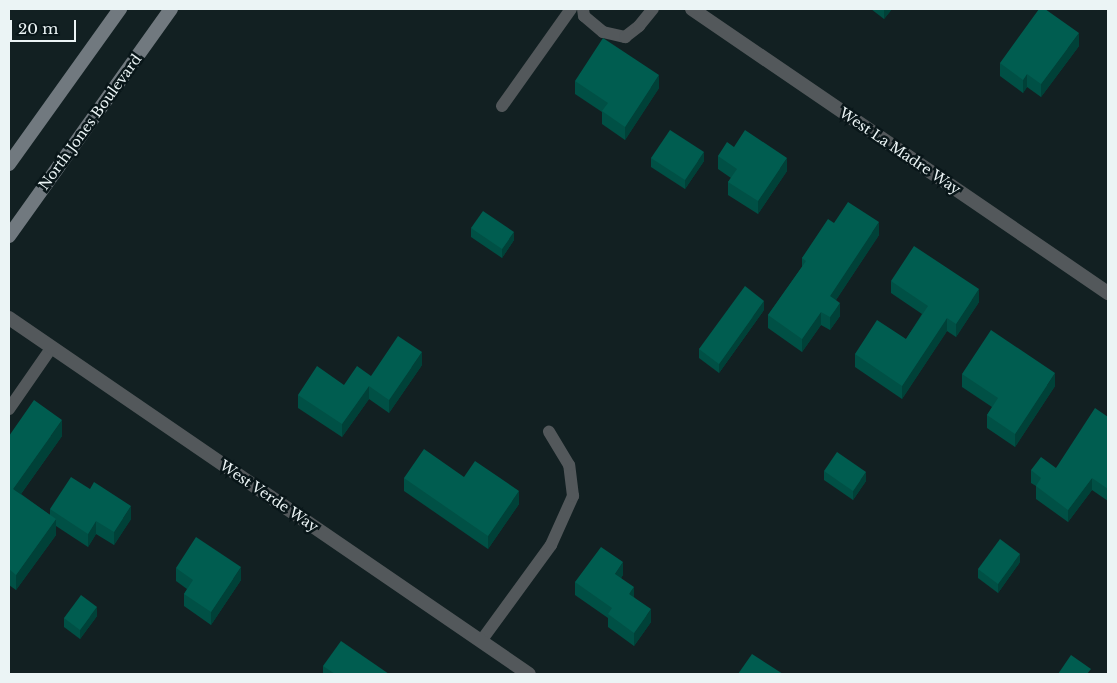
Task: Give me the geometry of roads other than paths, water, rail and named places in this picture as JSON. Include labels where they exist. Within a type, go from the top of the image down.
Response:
[{"type":"main road","points":[[9,164],[120,9]]},
{"type":"main road","name":"North Jones Boulevard","points":[[9,236],[171,9]]},
{"type":"street","name":"West La Madre Way","points":[[692,9],[1108,293]]},
{"type":"street","name":"West Verde Way","points":[[9,318],[529,674]]},
{"type":"lane","points":[[502,106],[571,9]]},
{"type":"lane","points":[[583,9],[584,16],[603,32],[625,37],[639,26],[653,9]]},
{"type":"lane","points":[[9,409],[52,347]]},
{"type":"lane","points":[[481,641],[551,544],[573,496],[569,465],[550,432]]}]
